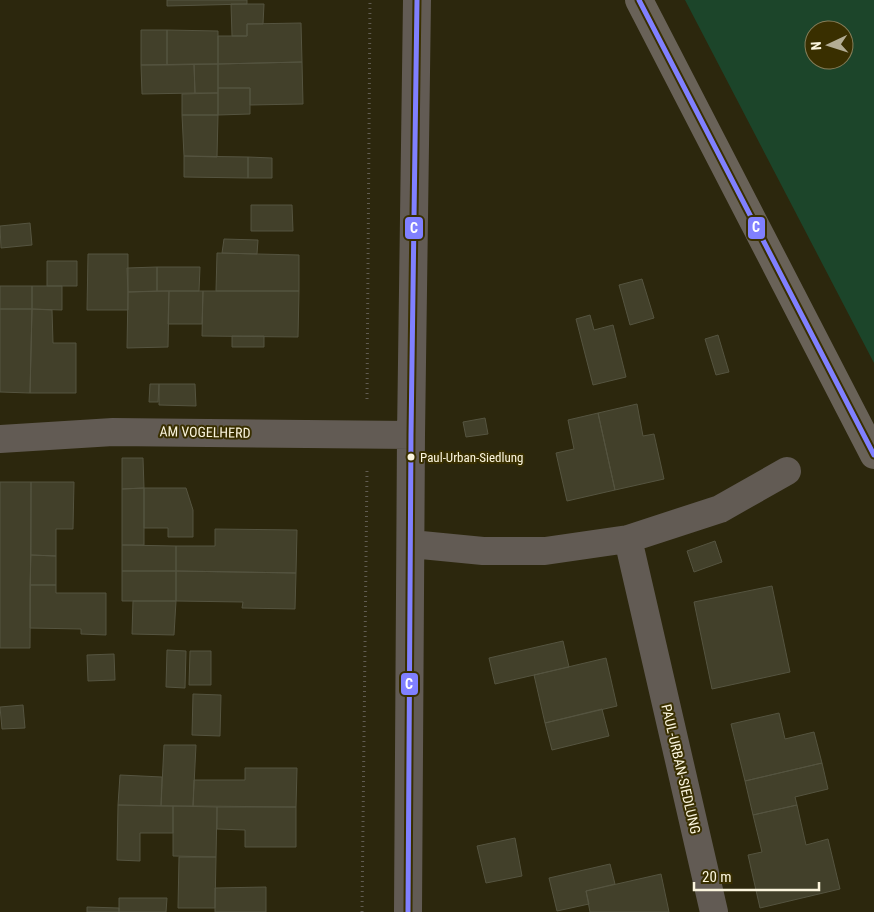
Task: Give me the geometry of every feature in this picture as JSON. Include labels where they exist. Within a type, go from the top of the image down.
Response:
[{"type":"main road","points":[[639,0],[874,455]]},
{"type":"street","points":[[408,912],[411,435],[417,0]]},
{"type":"street","name":"AM VOGELHERD","points":[[0,439],[113,432],[411,435]]},
{"type":"street","points":[[411,544],[483,551],[545,551],[628,539],[720,509],[787,471]]},
{"type":"street","name":"PAUL-URBAN-SIEDLUNG","points":[[628,539],[714,912]]},
{"type":"green space","points":[[685,0],[874,0],[874,363]]},
{"type":"building","points":[[167,0],[247,0],[247,4],[167,6]]},
{"type":"building","points":[[231,4],[264,4],[263,24],[247,24],[247,36],[232,36]]},
{"type":"building","points":[[301,23],[302,62],[218,64],[218,36],[247,36],[247,24]]},
{"type":"building","points":[[141,30],[167,30],[167,65],[141,65]]},
{"type":"building","points":[[167,30],[218,31],[218,64],[167,65]]},
{"type":"building","points":[[302,62],[303,104],[250,105],[250,88],[218,88],[218,64]]},
{"type":"building","points":[[194,64],[218,64],[218,93],[195,93]]},
{"type":"building","points":[[194,64],[195,93],[142,94],[141,65]]},
{"type":"building","points":[[218,88],[250,88],[250,114],[218,115]]},
{"type":"building","points":[[218,93],[218,115],[182,115],[182,94]]},
{"type":"building","points":[[182,115],[218,115],[217,157],[184,156]]},
{"type":"building","points":[[184,156],[248,157],[248,178],[184,177]]},
{"type":"building","points":[[248,157],[272,158],[272,178],[248,178]]},
{"type":"building","points":[[251,205],[292,205],[293,231],[251,231]]},
{"type":"building","points":[[30,223],[32,245],[1,248],[0,226]]},
{"type":"building","points":[[224,239],[258,240],[257,254],[222,253]]},
{"type":"building","points":[[217,253],[299,255],[299,291],[216,291]]},
{"type":"building","points":[[88,254],[128,254],[128,310],[87,310]]},
{"type":"building","points":[[47,261],[77,261],[77,286],[47,286]]},
{"type":"building","points":[[157,267],[157,291],[128,292],[127,268]]},
{"type":"building","points":[[157,267],[200,267],[199,291],[157,291]]},
{"type":"building","points":[[642,279],[654,318],[630,325],[619,285]]},
{"type":"building","points":[[0,286],[32,286],[32,309],[0,309]]},
{"type":"building","points":[[32,286],[62,286],[62,310],[32,309]]},
{"type":"building","points":[[169,291],[203,291],[202,324],[168,324]]},
{"type":"building","points":[[169,291],[168,347],[127,348],[128,292]]},
{"type":"building","points":[[203,291],[299,291],[298,337],[202,336]]},
{"type":"building","points":[[0,309],[32,309],[30,393],[0,392]]},
{"type":"building","points":[[32,309],[52,310],[53,343],[76,343],[76,393],[30,393]]},
{"type":"building","points":[[590,315],[594,330],[613,325],[626,377],[593,385],[576,319]]},
{"type":"building","points":[[718,335],[729,372],[716,375],[705,339]]},
{"type":"building","points":[[232,336],[264,336],[264,347],[232,347]]},
{"type":"building","points":[[150,384],[159,384],[158,402],[149,402]]},
{"type":"building","points":[[159,384],[195,384],[196,406],[159,405]]},
{"type":"building","points":[[637,404],[643,436],[654,434],[664,479],[615,490],[598,413]]},
{"type":"building","points":[[598,413],[615,490],[567,501],[556,453],[574,449],[568,420]]},
{"type":"building","points":[[485,418],[488,434],[466,437],[463,422]]},
{"type":"building","points":[[122,458],[143,458],[144,488],[122,489]]},
{"type":"building","points":[[0,482],[31,482],[30,648],[0,648]]},
{"type":"building","points":[[31,482],[74,482],[73,529],[56,529],[56,556],[31,555]]},
{"type":"building","points":[[144,488],[144,545],[122,545],[122,489]]},
{"type":"building","points":[[144,488],[186,488],[193,510],[193,537],[168,537],[168,528],[144,528]]},
{"type":"building","points":[[215,529],[297,530],[296,573],[176,571],[176,546],[215,546]]},
{"type":"building","points":[[715,541],[722,562],[694,572],[687,551]]},
{"type":"building","points":[[122,545],[176,546],[176,571],[122,571]]},
{"type":"building","points":[[31,555],[56,556],[56,585],[30,585]]},
{"type":"building","points":[[122,571],[176,571],[176,601],[122,601]]},
{"type":"building","points":[[176,571],[296,573],[295,609],[242,608],[243,602],[176,601]]},
{"type":"building","points":[[30,585],[56,585],[56,593],[106,593],[106,635],[81,634],[81,629],[30,628]]},
{"type":"building","points":[[772,586],[790,672],[712,689],[694,602]]},
{"type":"building","points":[[133,601],[176,601],[174,635],[132,634]]},
{"type":"building","points":[[563,641],[569,667],[495,684],[489,658]]},
{"type":"building","points":[[167,650],[186,651],[185,688],[166,687]]},
{"type":"building","points":[[190,651],[211,651],[211,685],[189,685]]},
{"type":"building","points":[[114,654],[115,680],[88,681],[87,655]]},
{"type":"building","points":[[606,658],[617,706],[545,723],[534,675]]},
{"type":"building","points":[[193,694],[221,695],[220,736],[192,735]]},
{"type":"building","points":[[23,705],[25,728],[2,729],[0,707]]},
{"type":"building","points":[[602,709],[609,736],[552,750],[545,723]]},
{"type":"building","points":[[779,713],[785,739],[814,732],[822,763],[745,781],[731,724]]},
{"type":"building","points":[[164,745],[196,745],[193,806],[161,806]]},
{"type":"building","points":[[822,763],[828,789],[795,797],[797,805],[753,815],[745,781]]},
{"type":"building","points":[[245,768],[297,768],[296,807],[193,806],[194,780],[245,780]]},
{"type":"building","points":[[120,775],[162,777],[161,806],[118,805]]},
{"type":"building","points":[[118,805],[173,806],[173,833],[140,833],[140,861],[117,860]]},
{"type":"building","points":[[797,805],[806,845],[828,839],[840,889],[760,908],[748,855],[762,852],[753,815]]},
{"type":"building","points":[[173,806],[217,807],[216,857],[173,856]]},
{"type":"building","points":[[217,807],[296,807],[296,847],[245,847],[245,830],[217,829]]},
{"type":"building","points":[[515,838],[522,876],[486,883],[477,846]]},
{"type":"building","points":[[179,857],[216,857],[215,908],[178,908]]},
{"type":"building","points":[[610,864],[615,884],[586,891],[589,904],[557,911],[549,878]]},
{"type":"building","points":[[661,874],[669,912],[590,912],[586,891]]},
{"type":"building","points":[[266,887],[266,912],[215,912],[215,888]]},
{"type":"building","points":[[119,898],[167,898],[166,912],[119,912]]},
{"type":"building","points":[[87,907],[119,908],[119,912],[87,912]]},
{"type":"transit line","name":"C","points":[[408,912],[411,435],[417,0]]},
{"type":"transit line","name":"C","points":[[639,0],[874,455]]},
{"type":"place","name":"Paul-Urban-Siedlung","points":[[411,457]]}]
